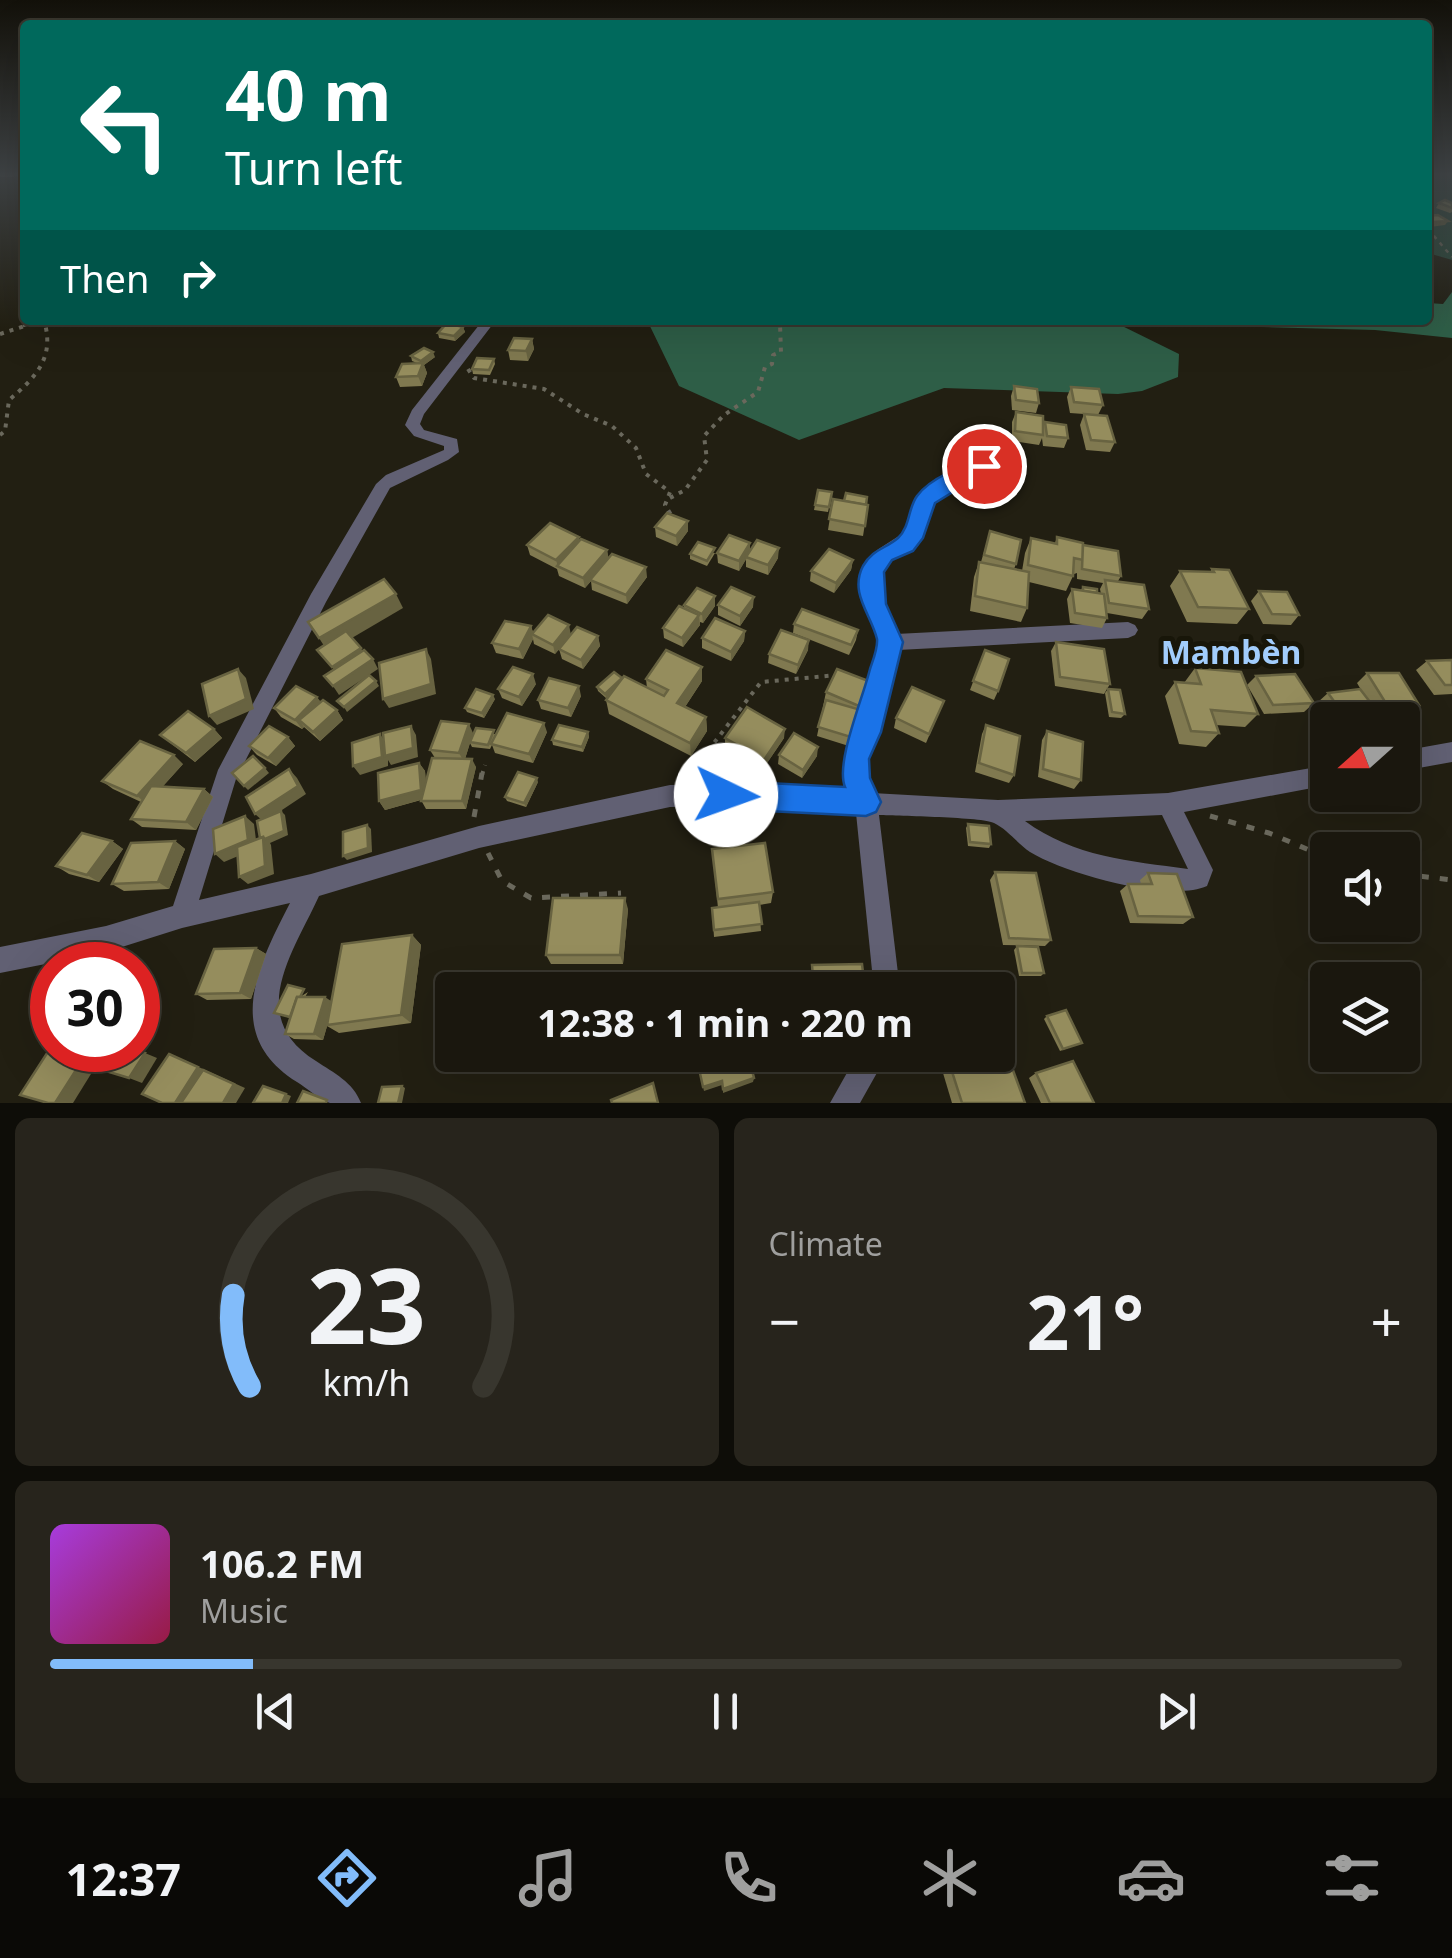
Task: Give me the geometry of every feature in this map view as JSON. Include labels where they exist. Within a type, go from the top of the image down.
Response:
[{"type":"street","points":[[182,916],[226,777],[318,600],[384,484],[400,472],[440,460],[451,452],[452,443],[420,433],[412,425],[417,413],[486,325]]},
{"type":"street","points":[[886,972],[866,802],[856,779],[855,759],[867,732],[890,642],[874,604],[872,571],[884,554],[905,545],[915,532],[926,499],[984,466]]},
{"type":"street","points":[[890,642],[1128,630]]},
{"type":"street","points":[[1420,758],[1452,752]]},
{"type":"street","points":[[0,960],[106,939],[182,916],[312,886],[479,837],[670,796],[998,811],[1172,811],[1310,779]]},
{"type":"street","points":[[998,811],[1024,838],[1066,858],[1104,869],[1189,881],[1199,878],[1201,870],[1172,811]]},
{"type":"street","points":[[312,886],[270,975],[264,1022],[281,1052],[324,1079],[347,1103]]},
{"type":"street","points":[[844,1103],[863,1072]]},
{"type":"path","points":[[1432,234],[1452,257]]},
{"type":"path","points":[[0,334],[27,325]]},
{"type":"path","points":[[0,435],[5,430],[9,400],[42,372],[50,356],[43,325]]},
{"type":"path","points":[[670,498],[686,490],[707,460],[704,436],[724,415],[758,392],[764,367],[772,364],[773,355],[781,352],[780,325]]},
{"type":"path","points":[[454,368],[464,366],[474,378],[482,380],[544,389],[583,414],[612,426],[636,448],[646,474],[670,492],[666,505],[673,518]]},
{"type":"path","points":[[670,796],[761,682],[776,676],[819,681],[845,676]]},
{"type":"path","points":[[485,765],[476,789],[474,824],[502,881],[531,898],[621,893]]},
{"type":"path","points":[[1172,811],[1222,818],[1310,850]]},
{"type":"path","points":[[1420,876],[1452,880]]},
{"type":"green space","points":[[1432,225],[1452,225],[1452,260],[1432,254]]},
{"type":"green space","points":[[1452,292],[1452,338],[1375,330],[1217,325],[1432,325],[1432,303],[1443,304]]},
{"type":"green space","points":[[649,325],[1120,325],[1179,354],[1178,377],[1142,391],[1118,394],[944,388],[799,440],[679,386]]},
{"type":"building","points":[[445,325],[463,327],[454,336],[438,333]]},
{"type":"building","points":[[514,338],[532,339],[526,351],[508,350]]},
{"type":"building","points":[[424,348],[433,352],[421,361],[411,356]]},
{"type":"building","points":[[477,358],[494,359],[489,370],[472,369]]},
{"type":"building","points":[[423,363],[418,376],[396,377],[402,364]]},
{"type":"building","points":[[1014,386],[1037,389],[1039,403],[1016,400]]},
{"type":"building","points":[[1071,387],[1099,389],[1103,405],[1074,402]]},
{"type":"building","points":[[1016,412],[1043,416],[1043,435],[1015,431]]},
{"type":"building","points":[[1084,414],[1107,416],[1115,442],[1091,440]]},
{"type":"building","points":[[1045,422],[1066,425],[1068,438],[1047,436]]},
{"type":"building","points":[[818,490],[832,492],[829,507],[815,505]]},
{"type":"building","points":[[846,493],[867,497],[866,505],[844,501]]},
{"type":"building","points":[[833,499],[868,505],[865,526],[829,519]]},
{"type":"building","points":[[667,513],[688,521],[676,536],[655,527]]},
{"type":"building","points":[[550,523],[579,537],[556,560],[527,545]]},
{"type":"building","points":[[990,531],[1021,540],[1016,564],[984,555]]},
{"type":"building","points":[[729,535],[750,543],[739,561],[717,553]]},
{"type":"building","points":[[1057,537],[1083,543],[1083,560],[1074,558],[1073,576],[1028,565],[1031,538],[1057,544]]},
{"type":"building","points":[[581,539],[607,550],[583,578],[557,566]]},
{"type":"building","points":[[757,540],[779,548],[768,565],[746,557]]},
{"type":"building","points":[[698,542],[715,548],[707,561],[690,554]]},
{"type":"building","points":[[1083,545],[1118,551],[1121,576],[1082,569]]},
{"type":"building","points":[[829,549],[853,560],[836,583],[811,571]]},
{"type":"building","points":[[612,554],[646,567],[626,595],[590,580]]},
{"type":"building","points":[[979,562],[1029,572],[1027,608],[975,596]]},
{"type":"building","points":[[1212,569],[1229,570],[1249,609],[1198,607],[1180,571],[1214,572]]},
{"type":"building","points":[[384,579],[396,594],[319,638],[308,622]]},
{"type":"building","points":[[1105,580],[1144,585],[1149,609],[1109,603]]},
{"type":"building","points":[[731,587],[754,597],[740,616],[718,605]]},
{"type":"building","points":[[697,588],[715,596],[702,614],[684,605]]},
{"type":"building","points":[[1072,589],[1104,594],[1107,618],[1075,613]]},
{"type":"building","points":[[1259,591],[1287,592],[1299,615],[1272,614]]},
{"type":"building","points":[[679,606],[699,615],[682,638],[663,628]]},
{"type":"building","points":[[802,609],[858,630],[851,645],[794,624]]},
{"type":"building","points":[[548,615],[569,625],[553,645],[532,634]]},
{"type":"building","points":[[715,618],[745,631],[731,652],[702,638]]},
{"type":"building","points":[[505,621],[531,626],[519,649],[492,643]]},
{"type":"building","points":[[577,627],[598,636],[581,660],[559,649]]},
{"type":"building","points":[[781,630],[809,640],[798,665],[769,654]]},
{"type":"building","points":[[346,631],[361,648],[332,667],[317,650]]},
{"type":"building","points":[[1056,642],[1104,649],[1110,684],[1060,677]]},
{"type":"building","points":[[426,649],[431,684],[383,699],[379,663]]},
{"type":"building","points":[[364,650],[373,659],[333,686],[324,676]]},
{"type":"building","points":[[666,650],[702,667],[677,703],[706,717],[690,743],[606,700],[624,676],[664,696],[668,690],[646,679]]},
{"type":"building","points":[[985,650],[1009,659],[998,691],[973,681]]},
{"type":"building","points":[[1452,660],[1452,685],[1445,685],[1427,661]]},
{"type":"building","points":[[513,667],[533,674],[519,697],[498,689]]},
{"type":"building","points":[[1195,668],[1241,672],[1258,714],[1211,710],[1219,733],[1191,731],[1175,682],[1201,684]]},
{"type":"building","points":[[238,669],[246,699],[209,716],[202,684]]},
{"type":"building","points":[[837,669],[871,682],[865,695],[870,698],[866,709],[826,692]]},
{"type":"building","points":[[614,672],[622,678],[605,694],[597,687]]},
{"type":"building","points":[[1367,673],[1399,673],[1417,702],[1385,702]]},
{"type":"building","points":[[1295,674],[1313,702],[1273,705],[1256,676]]},
{"type":"building","points":[[369,675],[376,681],[344,707],[337,701]]},
{"type":"building","points":[[549,678],[579,686],[568,708],[538,700]]},
{"type":"building","points":[[296,686],[317,697],[295,720],[274,708]]},
{"type":"building","points":[[912,687],[944,701],[929,734],[896,718]]},
{"type":"building","points":[[476,689],[493,695],[482,713],[465,708]]},
{"type":"building","points":[[1108,689],[1120,690],[1125,714],[1112,712]]},
{"type":"building","points":[[1360,689],[1370,702],[1335,702],[1328,693]]},
{"type":"building","points":[[323,700],[337,710],[313,732],[299,720]]},
{"type":"building","points":[[826,700],[861,710],[854,738],[818,727]]},
{"type":"building","points":[[747,707],[785,729],[764,760],[725,738]]},
{"type":"building","points":[[188,711],[214,729],[186,753],[160,735]]},
{"type":"building","points":[[507,713],[544,723],[529,754],[491,744]]},
{"type":"building","points":[[441,721],[469,724],[459,753],[430,750]]},
{"type":"building","points":[[559,725],[588,732],[582,747],[552,740]]},
{"type":"building","points":[[986,725],[1020,736],[1014,775],[979,763]]},
{"type":"building","points":[[269,726],[288,737],[268,758],[249,746]]},
{"type":"building","points":[[411,726],[413,748],[385,756],[383,733]]},
{"type":"building","points":[[476,728],[494,730],[488,745],[470,742]]},
{"type":"building","points":[[1047,731],[1083,742],[1081,780],[1043,769]]},
{"type":"building","points":[[794,733],[818,747],[803,770],[779,755]]},
{"type":"building","points":[[380,734],[382,757],[353,766],[352,743]]},
{"type":"building","points":[[140,741],[174,755],[137,796],[102,781]]},
{"type":"building","points":[[253,756],[265,768],[244,786],[232,773]]},
{"type":"building","points":[[432,758],[472,759],[462,801],[421,801]]},
{"type":"building","points":[[419,763],[421,790],[379,801],[378,773]]},
{"type":"building","points":[[289,769],[298,786],[255,814],[246,797]]},
{"type":"building","points":[[518,772],[537,778],[524,803],[505,797]]},
{"type":"building","points":[[151,786],[204,789],[186,822],[131,819]]},
{"type":"building","points":[[281,811],[284,831],[260,838],[257,821]]},
{"type":"building","points":[[245,816],[248,840],[215,854],[213,829]]},
{"type":"building","points":[[968,824],[989,826],[991,844],[970,842]]},
{"type":"building","points":[[367,825],[368,848],[343,856],[343,832]]},
{"type":"building","points":[[82,833],[112,841],[87,875],[56,866]]},
{"type":"building","points":[[263,837],[265,866],[239,877],[237,847]]},
{"type":"building","points":[[175,841],[158,882],[112,884],[131,843]]},
{"type":"building","points":[[765,843],[773,892],[718,899],[712,849]]},
{"type":"building","points":[[995,872],[1036,873],[1051,940],[1009,938]]},
{"type":"building","points":[[1148,873],[1177,874],[1193,917],[1138,916],[1128,884],[1152,884]]},
{"type":"building","points":[[553,898],[625,898],[620,955],[546,955]]},
{"type":"building","points":[[759,902],[762,924],[714,930],[712,908]]},
{"type":"building","points":[[412,935],[401,1015],[327,1025],[342,944]]},
{"type":"building","points":[[1017,946],[1038,947],[1044,973],[1022,973]]},
{"type":"building","points":[[256,948],[240,993],[196,994],[214,949]]},
{"type":"building","points":[[862,964],[863,972],[813,972],[812,965]]},
{"type":"building","points":[[288,985],[304,989],[290,1017],[274,1013]]},
{"type":"building","points":[[297,997],[325,997],[314,1034],[285,1034]]},
{"type":"building","points":[[1066,1010],[1082,1043],[1063,1049],[1047,1016]]},
{"type":"building","points":[[169,1054],[198,1067],[175,1103],[162,1103],[142,1094]]},
{"type":"building","points":[[1073,1061],[1094,1103],[1050,1103],[1036,1073]]},
{"type":"building","points":[[203,1070],[234,1084],[223,1103],[181,1103]]},
{"type":"building","points":[[35,1072],[75,1072],[55,1103],[20,1095]]},
{"type":"building","points":[[109,1072],[133,1072],[129,1078]]},
{"type":"building","points":[[700,1072],[752,1072],[754,1078],[723,1089],[722,1081],[703,1087]]},
{"type":"building","points":[[952,1072],[1014,1072],[1025,1103],[962,1103]]},
{"type":"building","points":[[653,1083],[658,1103],[612,1103],[611,1100]]},
{"type":"building","points":[[263,1086],[286,1094],[282,1103],[253,1103]]},
{"type":"building","points":[[402,1086],[398,1103],[378,1103],[382,1087]]},
{"type":"building","points":[[303,1091],[327,1100],[326,1103],[297,1103]]},
{"type":"district","name":"Mambèn","points":[[1231,653]]},
{"type":"route","points":[[726,795],[866,802],[856,779],[855,759],[867,732],[890,642],[874,604],[872,571],[884,554],[905,545],[915,532],[926,499],[984,466]]}]
